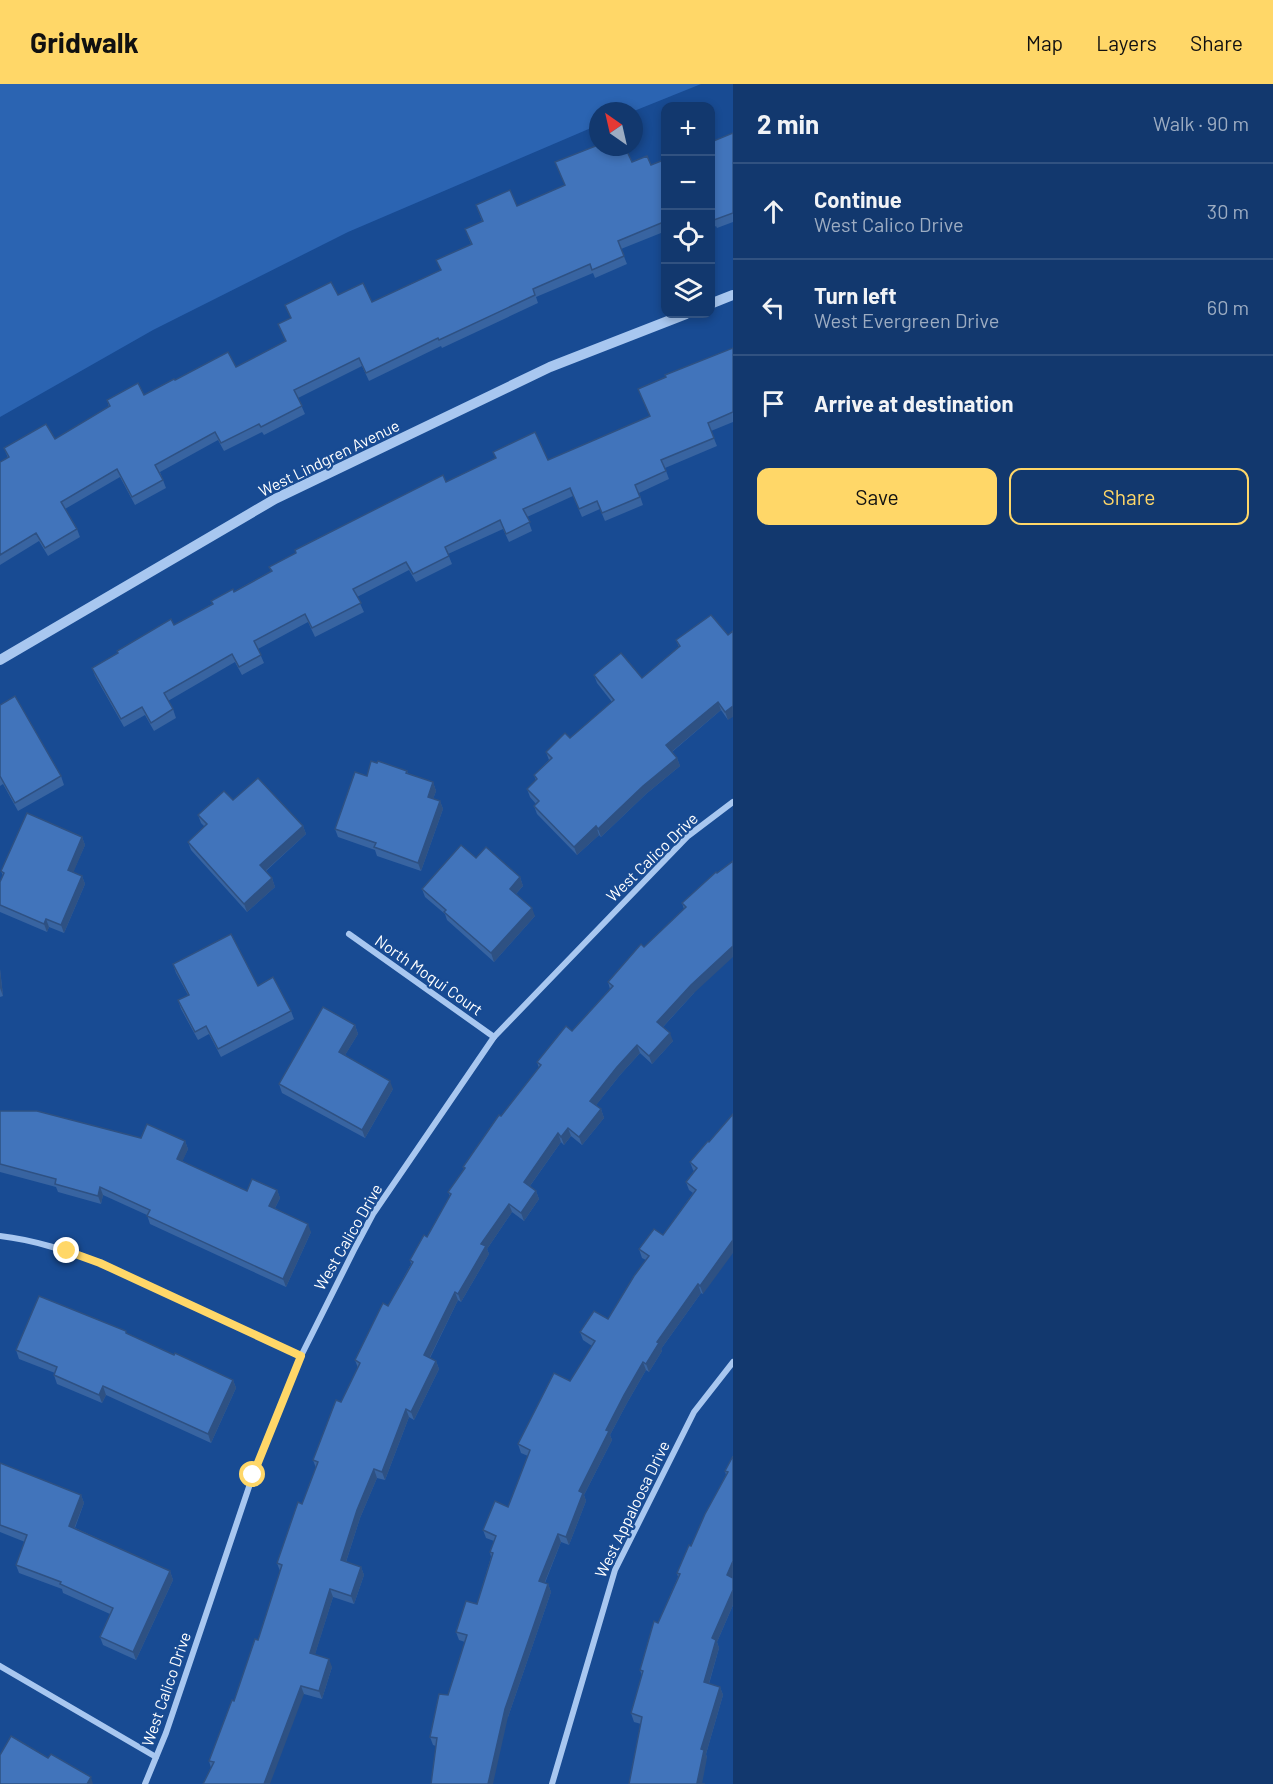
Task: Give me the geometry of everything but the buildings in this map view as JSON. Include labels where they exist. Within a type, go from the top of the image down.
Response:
[{"type":"street","points":[[715,302],[733,295]]},
{"type":"street","name":"West Lindgren Avenue","points":[[0,660],[275,499],[550,367],[676,318]]},
{"type":"street","name":"West Calico Drive","points":[[145,1784],[166,1733],[253,1475],[301,1356],[373,1214],[494,1037],[688,836],[733,802]]},
{"type":"street","name":"North Moqui Court","points":[[349,934],[494,1037]]},
{"type":"street","points":[[0,1236],[35,1242],[100,1263],[301,1356]]},
{"type":"street","name":"West Appaloosa Drive","points":[[552,1784],[615,1570],[694,1412],[733,1362]]},
{"type":"street","points":[[0,1666],[156,1757]]},
{"type":"shaded area","points":[[0,84],[701,84],[643,107],[643,102],[589,102],[589,129],[348,232],[153,330],[0,417]]},
{"type":"route","points":[[67,1251],[100,1263],[301,1356],[253,1475]]}]
